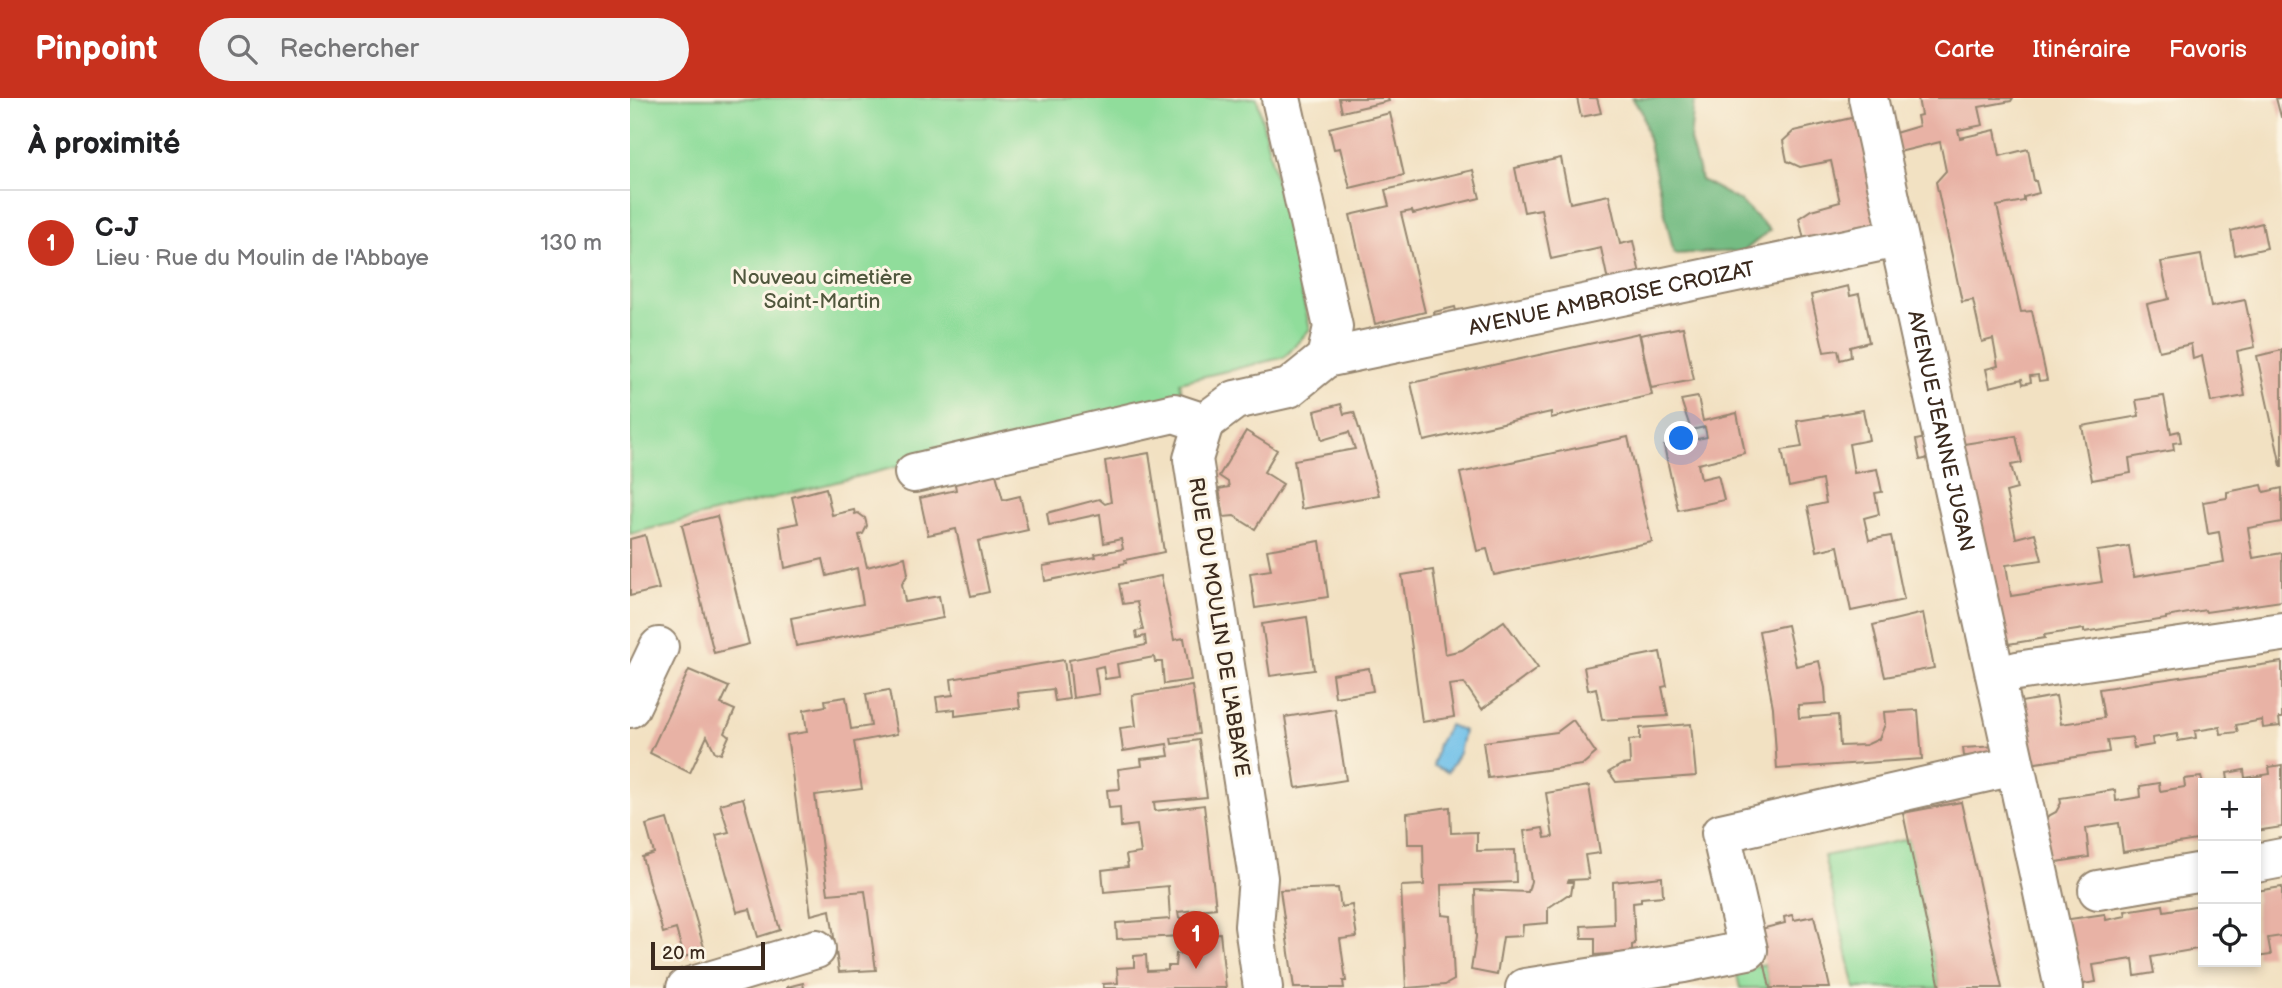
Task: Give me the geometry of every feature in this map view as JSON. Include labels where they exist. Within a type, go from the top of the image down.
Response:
[{"type":"street","points":[[914,473],[1174,413],[1204,423],[1235,400],[1289,388],[1326,358],[1334,327],[1282,98]]},
{"type":"street","name":"AVENUE JEANNE JUGAN","points":[[1868,98],[2064,988]]},
{"type":"street","name":"AVENUE AMBROISE CROIZAT","points":[[1326,358],[1898,238]]},
{"type":"street","name":"RUE DU MOULIN DE L'ABBAYE","points":[[1204,423],[1193,459],[1258,878],[1254,926],[1263,988]]},
{"type":"street","points":[[2017,671],[2282,632]]},
{"type":"street","points":[[630,708],[659,647]]},
{"type":"street","points":[[1525,988],[1687,976],[1748,950],[1721,833],[2014,766]]},
{"type":"street","points":[[2261,862],[2282,858]]},
{"type":"street","points":[[2098,890],[2198,873]]},
{"type":"street","points":[[686,988],[816,949]]},
{"type":"green space","name":"Nouveau cimetière Saint-Martin","points":[[630,98],[1257,98],[1310,329],[1285,357],[1180,382],[1182,395],[630,534]]},
{"type":"green space","points":[[1632,98],[1703,98],[1694,102],[1690,140],[1701,180],[1740,201],[1770,230],[1744,251],[1674,254],[1642,112]]},
{"type":"green space","points":[[1909,839],[1940,988],[1855,988],[1824,856]]},
{"type":"green space","points":[[1765,964],[1770,988],[1740,988],[1736,971]]},
{"type":"water","points":[[1449,725],[1464,731],[1459,753],[1448,772],[1433,766],[1438,744]]},
{"type":"building","points":[[1339,98],[1388,98],[1389,101],[1342,112]]},
{"type":"building","points":[[1577,98],[1597,98],[1601,113],[1581,117]]},
{"type":"building","points":[[1918,98],[2013,98],[2011,101],[1979,107],[1983,125],[1958,130],[1960,138],[1995,130],[2000,156],[2028,149],[2039,193],[2024,197],[2024,201],[1997,206],[2021,312],[2032,311],[2047,380],[2039,381],[2038,375],[2030,376],[2031,382],[2023,384],[2022,379],[1990,387],[1986,369],[1998,366],[1993,339],[1982,342],[1973,300],[1962,302],[1936,182],[1946,171],[1940,142],[1899,152],[1895,133],[1919,126],[1917,116],[1921,115]]},
{"type":"building","points":[[2276,98],[2282,98],[2282,117],[2281,117]]},
{"type":"building","points":[[1390,113],[1404,175],[1350,188],[1340,148],[1334,149],[1329,128]]},
{"type":"building","points":[[1860,116],[1884,228],[1805,244],[1799,218],[1811,210],[1840,202],[1831,161],[1800,167],[1787,161],[1783,141],[1794,131]]},
{"type":"building","points":[[1561,158],[1570,203],[1609,195],[1620,244],[1633,241],[1641,279],[1609,286],[1601,248],[1551,259],[1541,209],[1524,212],[1515,168]]},
{"type":"building","points":[[1473,170],[1480,198],[1413,214],[1412,211],[1401,213],[1425,312],[1375,324],[1350,215],[1389,206],[1385,190]]},
{"type":"building","points":[[2262,223],[2267,248],[2235,255],[2231,231]]},
{"type":"building","points":[[2201,255],[2211,307],[2245,300],[2255,347],[2237,351],[2245,396],[2211,402],[2202,356],[2193,359],[2191,344],[2159,351],[2147,304],[2169,299],[2161,262]]},
{"type":"building","points":[[1848,286],[1850,296],[1859,294],[1869,342],[1850,347],[1851,357],[1840,360],[1838,350],[1824,352],[1811,295]]},
{"type":"building","points":[[1455,307],[1458,318],[1437,323],[1434,312]]},
{"type":"building","points":[[1683,327],[1694,380],[1651,388],[1640,335]]},
{"type":"building","points":[[1639,333],[1652,395],[1551,418],[1551,412],[1424,441],[1411,383]]},
{"type":"building","points":[[2282,350],[2282,466],[2281,466],[2257,356]]},
{"type":"building","points":[[2164,396],[2171,433],[2179,431],[2181,442],[2173,443],[2174,450],[2129,458],[2131,473],[2092,480],[2082,426],[2139,416],[2136,400]]},
{"type":"building","points":[[1698,397],[1703,421],[1737,413],[1745,453],[1698,464],[1701,479],[1718,475],[1724,500],[1678,510],[1664,446],[1707,437],[1705,427],[1691,430],[1681,400]]},
{"type":"building","points":[[1341,404],[1344,414],[1354,412],[1379,495],[1301,509],[1294,460],[1355,449],[1349,432],[1322,440],[1315,411]]},
{"type":"building","points":[[1863,410],[1869,440],[1849,444],[1854,473],[1877,469],[1882,492],[1875,493],[1879,514],[1864,518],[1869,540],[1891,536],[1904,600],[1851,611],[1838,546],[1817,551],[1808,507],[1826,503],[1822,480],[1789,487],[1782,450],[1802,447],[1797,421]]},
{"type":"building","points":[[1246,431],[1277,450],[1264,472],[1283,484],[1255,529],[1234,516],[1224,517],[1219,489],[1229,487],[1228,482],[1219,476]]},
{"type":"building","points":[[2016,436],[2022,463],[2011,465],[2017,489],[2006,492],[2016,538],[2035,533],[2042,560],[2006,565],[2011,596],[2102,582],[2097,551],[2129,546],[2134,577],[2224,562],[2219,532],[2208,534],[2203,502],[2227,498],[2227,492],[2262,485],[2264,492],[2282,488],[2282,522],[2248,528],[2250,541],[2253,558],[2282,553],[2282,601],[2206,612],[2205,610],[2084,632],[2084,629],[2044,635],[2045,638],[2002,645],[1957,445]]},
{"type":"building","points":[[1628,437],[1652,542],[1494,575],[1487,549],[1477,551],[1460,473]]},
{"type":"building","points":[[1930,437],[1934,457],[1920,460],[1916,440]]},
{"type":"building","points":[[1149,453],[1164,552],[1125,560],[1126,563],[1120,566],[1045,581],[1043,566],[1096,557],[1095,554],[1123,549],[1121,539],[1104,543],[1100,514],[1049,525],[1047,513],[1099,499],[1105,504],[1111,502],[1105,461]]},
{"type":"building","points":[[993,463],[1003,500],[1020,496],[1028,530],[978,541],[989,592],[971,596],[956,529],[928,535],[920,498],[956,490],[953,473]]},
{"type":"building","points":[[826,488],[832,515],[854,510],[855,514],[865,518],[867,526],[863,534],[859,535],[867,567],[905,557],[908,574],[902,584],[905,602],[939,596],[943,618],[796,646],[791,618],[863,604],[857,568],[827,576],[823,559],[785,568],[779,527],[798,523],[792,497]]},
{"type":"building","points":[[717,516],[749,644],[714,653],[682,525]]},
{"type":"building","points":[[645,535],[659,589],[630,596],[630,539]]},
{"type":"building","points":[[1320,541],[1328,597],[1255,608],[1250,573],[1271,570],[1267,550]]},
{"type":"building","points":[[1433,570],[1445,654],[1462,650],[1504,621],[1538,668],[1482,709],[1464,683],[1449,685],[1454,717],[1422,722],[1402,575]]},
{"type":"building","points":[[1161,576],[1174,640],[1184,638],[1191,680],[1164,684],[1162,662],[1155,662],[1154,657],[1117,664],[1119,677],[1105,679],[1103,666],[1095,668],[1099,694],[1073,698],[1069,660],[1146,645],[1145,636],[1137,638],[1136,631],[1143,630],[1137,602],[1123,604],[1119,584]]},
{"type":"building","points":[[1923,613],[1934,668],[1885,677],[1873,625]]},
{"type":"building","points":[[1307,617],[1314,670],[1270,676],[1262,624]]},
{"type":"building","points":[[1787,625],[1796,666],[1819,661],[1825,688],[1826,703],[1798,705],[1799,718],[1838,715],[1840,746],[1866,745],[1879,739],[1885,724],[1884,712],[1918,710],[1922,759],[1777,769],[1773,707],[1759,631]]},
{"type":"building","points":[[1660,652],[1667,686],[1662,687],[1668,716],[1602,720],[1596,688],[1588,690],[1584,667]]},
{"type":"building","points":[[1064,660],[1069,699],[1055,701],[1053,689],[1018,693],[1020,708],[955,716],[955,709],[938,711],[936,697],[953,695],[951,679]]},
{"type":"building","points":[[2282,662],[2280,726],[2263,728],[2262,720],[2236,725],[2238,732],[2221,734],[2220,727],[2195,731],[2196,738],[2178,741],[2177,734],[2152,738],[2153,745],[2134,748],[2132,737],[2107,740],[2109,752],[2029,764],[2015,703],[2056,696],[2061,724],[2104,718],[2099,689]]},
{"type":"building","points":[[1369,668],[1373,691],[1335,697],[1332,674]]},
{"type":"building","points":[[689,670],[729,687],[721,704],[735,710],[725,733],[729,736],[721,754],[715,752],[707,736],[690,773],[650,753]]},
{"type":"building","points":[[1192,686],[1199,734],[1171,738],[1172,744],[1199,740],[1207,797],[1154,802],[1155,811],[1204,805],[1216,908],[1178,912],[1179,918],[1182,918],[1182,936],[1117,939],[1116,923],[1170,919],[1168,886],[1104,892],[1102,870],[1128,867],[1126,855],[1141,853],[1137,825],[1121,827],[1120,807],[1109,808],[1107,790],[1120,789],[1118,769],[1142,766],[1141,759],[1169,756],[1167,744],[1123,751],[1120,728],[1136,726],[1132,695]]},
{"type":"building","points":[[889,690],[897,734],[854,742],[862,789],[815,795],[828,894],[865,891],[876,970],[839,972],[830,910],[811,915],[787,735],[807,732],[804,710],[826,706],[825,700],[846,697],[851,729],[871,726],[866,694]]},
{"type":"building","points":[[1335,709],[1346,780],[1296,788],[1285,717]]},
{"type":"building","points":[[1573,720],[1596,753],[1582,765],[1488,778],[1483,742],[1557,732]]},
{"type":"building","points":[[1691,724],[1696,776],[1616,782],[1609,772],[1621,765],[1630,764],[1629,740],[1640,739],[1640,728]]},
{"type":"building","points":[[1998,746],[1999,755],[1964,756],[1963,748]]},
{"type":"building","points":[[2282,765],[2282,827],[2261,830],[2261,778],[2245,778],[2270,774],[2269,767]]},
{"type":"building","points":[[2244,770],[2245,778],[2228,778],[2227,773]]},
{"type":"building","points":[[2201,777],[2201,778],[2198,778],[2198,840],[2123,852],[2119,823],[2086,828],[2089,857],[2050,863],[2041,820],[2056,812],[2061,803],[2060,798],[2115,790],[2116,801],[2141,797],[2140,786],[2159,783],[2160,791],[2185,787],[2184,779]]},
{"type":"building","points":[[1589,786],[1600,853],[1585,855],[1589,879],[1569,880],[1568,882],[1573,882],[1571,895],[1548,908],[1548,923],[1523,925],[1522,936],[1503,937],[1497,975],[1471,970],[1476,937],[1475,890],[1528,892],[1531,881],[1524,831],[1543,828],[1545,838],[1553,837],[1546,793]]},
{"type":"building","points":[[743,798],[780,930],[758,937],[750,909],[737,912],[716,835],[729,832],[720,804]]},
{"type":"building","points":[[1961,802],[2002,988],[1940,988],[1903,813]]},
{"type":"building","points":[[1450,807],[1451,833],[1477,832],[1477,851],[1515,850],[1516,882],[1441,885],[1442,915],[1451,916],[1454,980],[1445,985],[1406,988],[1401,886],[1424,885],[1423,844],[1408,844],[1407,813]]},
{"type":"building","points":[[667,819],[705,951],[684,957],[676,929],[663,933],[642,857],[654,853],[646,825]]},
{"type":"building","points":[[1662,877],[1663,896],[1641,898],[1641,902],[1633,903],[1635,944],[1632,945],[1632,952],[1595,955],[1595,938],[1582,938],[1581,926],[1614,924],[1613,882]]},
{"type":"building","points":[[2282,887],[2282,936],[2268,938],[2271,955],[2261,956],[2261,904],[2261,890]]},
{"type":"building","points":[[1338,888],[1341,907],[1352,905],[1357,937],[1340,939],[1346,981],[1343,981],[1344,988],[1294,988],[1280,890]]},
{"type":"building","points":[[2163,905],[2164,911],[2198,905],[2198,949],[2151,957],[2154,973],[2135,976],[2133,959],[2093,965],[2096,982],[2077,985],[2063,920],[2105,914],[2106,920],[2126,916],[2125,911]]},
{"type":"building","points":[[1792,915],[1794,920],[1814,916],[1830,988],[1770,988],[1757,930],[1785,923],[1784,917]]},
{"type":"building","points":[[1220,933],[1226,988],[1104,988],[1103,984],[1118,983],[1117,968],[1134,967],[1134,956],[1146,955],[1147,971],[1168,970],[1168,966],[1175,966],[1176,954],[1185,953],[1184,935]]},
{"type":"building","points":[[803,983],[804,988],[787,988],[787,987]]},
{"type":"place","name":"C-J","points":[[1196,969]]}]
